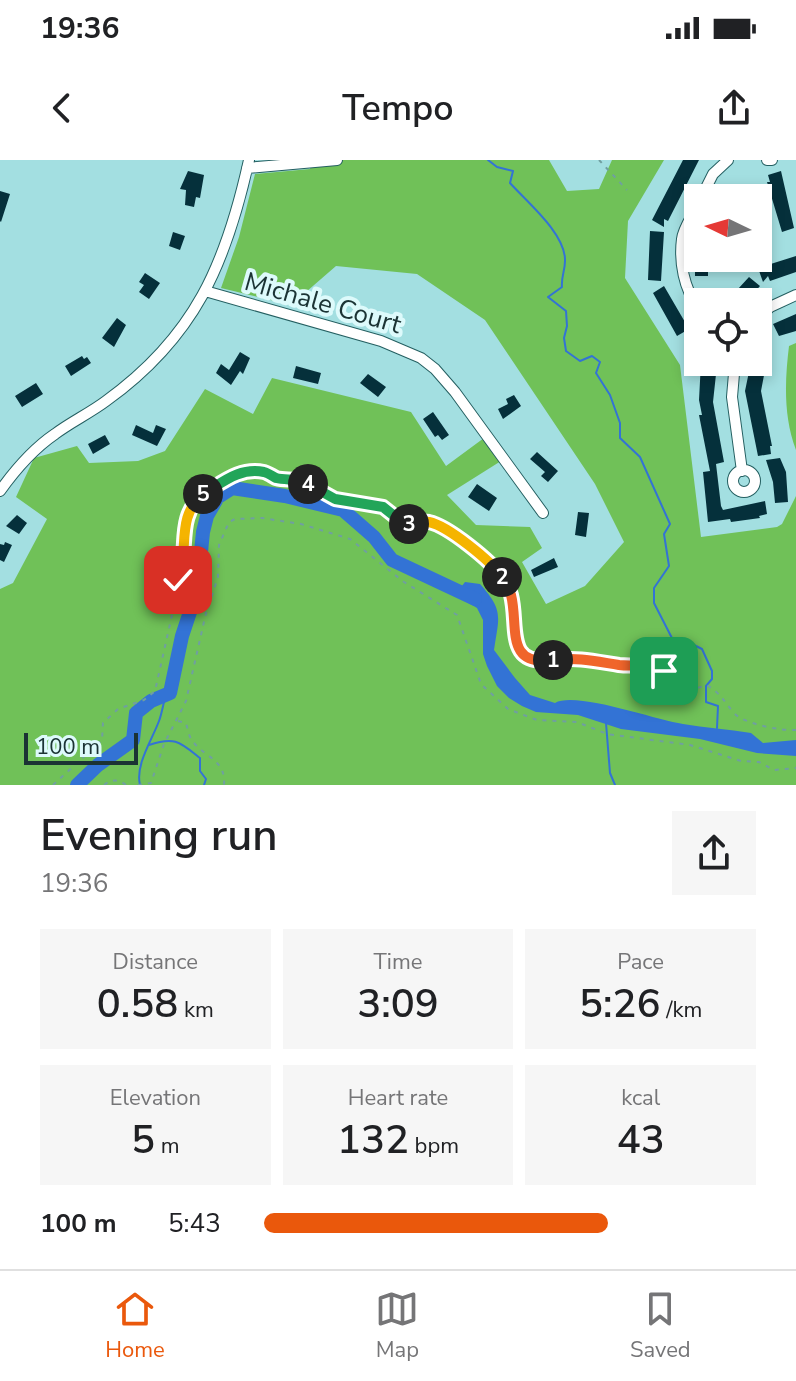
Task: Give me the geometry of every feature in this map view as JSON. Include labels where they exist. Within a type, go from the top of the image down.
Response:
[{"type":"street","points":[[0,491],[32,452],[137,378],[179,333],[205,291],[228,240],[248,164],[337,160]]},
{"type":"street","points":[[708,184],[713,174],[728,160]]},
{"type":"street","points":[[684,233],[682,263],[688,288]]},
{"type":"street","name":"Michale Court","points":[[205,291],[381,341],[421,358],[455,392],[543,513]]},
{"type":"street","points":[[772,306],[796,295]]},
{"type":"street","points":[[734,376],[732,397],[742,471]]},
{"type":"path","points":[[599,160],[627,190]]},
{"type":"path","points":[[53,785],[102,740],[103,723],[118,709],[144,700],[155,691],[185,557],[184,527],[189,507],[223,479],[248,472],[302,480],[335,499],[383,507],[407,526],[413,522],[430,522],[459,539],[494,565],[503,578],[511,596],[519,647],[523,655],[532,661],[583,657],[620,665],[655,666],[679,687],[694,689],[707,685],[724,697],[736,715],[768,727],[796,730]]},
{"type":"path","points":[[138,785],[151,784],[164,744],[186,701],[206,613],[218,577],[219,545],[229,522],[262,518],[301,524],[350,539],[404,582],[457,615],[481,684],[508,709],[537,720],[577,722],[607,734],[690,745],[741,761],[759,762],[774,770],[796,768]]},
{"type":"path","points":[[178,721],[186,723],[195,745],[223,768],[224,785]]},
{"type":"path","points":[[104,785],[110,780],[120,780],[126,785]]},
{"type":"green space","points":[[313,160],[549,160],[567,191],[599,189],[612,160],[664,160],[628,221],[625,278],[680,365],[701,537],[777,527],[782,524],[796,496],[796,785],[0,785],[0,589],[13,583],[47,519],[16,497],[34,458],[77,446],[89,463],[138,461],[165,451],[205,389],[253,414],[272,378],[411,412],[446,466],[484,438],[501,461],[447,495],[476,525],[530,527],[542,548],[522,562],[546,604],[585,586],[624,542],[595,484],[485,320],[417,274],[336,266],[291,305],[221,288],[239,237],[255,174],[310,169]]},
{"type":"green space","points":[[796,343],[796,450],[787,411],[786,384],[789,346]]},
{"type":"water","points":[[465,582],[480,584],[493,601],[498,614],[494,650],[530,695],[555,703],[565,700],[597,703],[683,724],[751,733],[763,743],[796,740],[796,756],[757,753],[700,739],[621,729],[578,715],[536,712],[522,706],[497,686],[487,666],[483,654],[483,620],[477,608],[455,595]]},
{"type":"building","points":[[683,160],[699,160],[684,184],[668,221],[664,219],[664,227],[652,220]]},
{"type":"building","points":[[188,171],[204,175],[200,198],[196,197],[194,207],[185,205],[186,190],[180,189]]},
{"type":"building","points":[[781,171],[794,228],[782,232],[772,199],[772,184],[767,182],[770,182],[768,175]]},
{"type":"building","points":[[0,191],[10,194],[1,222],[0,221]]},
{"type":"building","points":[[650,231],[664,232],[661,281],[648,280]]},
{"type":"building","points":[[173,232],[185,236],[180,250],[169,246]]},
{"type":"building","points":[[796,256],[796,272],[770,281],[768,276],[763,282],[759,272],[772,272],[772,264]]},
{"type":"building","points":[[695,272],[708,272],[708,276],[695,276]]},
{"type":"building","points":[[145,273],[160,283],[149,299],[139,292],[144,285],[139,282]]},
{"type":"building","points":[[749,277],[760,286],[758,288],[739,288]]},
{"type":"building","points":[[664,286],[684,320],[684,332],[677,336],[653,293]]},
{"type":"building","points":[[796,314],[796,331],[779,336],[773,324]]},
{"type":"building","points":[[117,318],[126,325],[114,347],[102,338]]},
{"type":"building","points":[[240,352],[250,358],[243,374],[240,371],[231,385],[216,373],[221,364],[229,370]]},
{"type":"building","points":[[82,356],[91,363],[71,376],[65,366]]},
{"type":"building","points":[[296,366],[321,373],[318,384],[293,378]]},
{"type":"building","points":[[368,374],[386,387],[378,397],[360,383]]},
{"type":"building","points":[[700,376],[716,376],[713,402],[724,462],[716,464],[721,506],[723,510],[765,501],[767,514],[760,518],[708,522],[703,472],[710,471],[699,400]]},
{"type":"building","points":[[748,376],[764,376],[761,391],[771,454],[758,456],[745,391]]},
{"type":"building","points":[[36,383],[43,394],[22,407],[15,396]]},
{"type":"building","points":[[514,395],[521,406],[503,419],[498,409],[508,404],[506,399]]},
{"type":"building","points":[[433,412],[449,435],[442,440],[438,435],[435,437],[423,419]]},
{"type":"building","points":[[136,425],[153,433],[156,425],[166,429],[157,446],[132,435]]},
{"type":"building","points":[[105,435],[110,444],[93,454],[88,444]]},
{"type":"building","points":[[537,452],[558,471],[548,482],[541,476],[545,472],[530,459]]},
{"type":"building","points":[[780,458],[786,472],[788,502],[775,503],[766,460]]},
{"type":"building","points":[[477,484],[497,498],[489,511],[468,497]]},
{"type":"building","points":[[578,512],[589,513],[586,537],[575,535]]},
{"type":"building","points":[[17,515],[27,523],[19,534],[6,526]]},
{"type":"building","points":[[5,542],[12,545],[4,562],[0,560],[0,544],[4,545]]},
{"type":"building","points":[[554,558],[558,567],[534,577],[531,570]]},
{"type":"waterway","points":[[488,160],[497,167],[513,171],[510,183],[553,229],[564,251],[562,287],[548,297],[566,311],[566,351],[580,361],[592,356],[600,362],[596,373],[610,395],[620,423],[620,438],[640,457],[670,524],[664,534],[669,566],[654,588],[654,603],[675,644],[690,643],[702,649],[712,671],[712,679],[706,686],[706,702],[718,706],[717,728]]},
{"type":"waterway","points":[[77,785],[98,765],[133,740],[136,713],[151,701],[170,693],[182,636],[197,591],[207,516],[218,497],[232,488],[285,496],[343,510],[374,537],[392,560],[475,599]]},
{"type":"waterway","points":[[140,785],[142,761],[166,695]]},
{"type":"waterway","points":[[606,723],[610,773],[615,785]]},
{"type":"waterway","points":[[149,745],[171,741],[187,748],[200,758],[200,771],[206,779],[204,785]]},
{"type":"route","points":[[178,580],[185,557],[184,527],[189,507],[223,479],[248,472],[263,472],[279,479],[302,480],[335,499],[383,507],[407,526],[413,522],[430,522],[479,553],[494,565],[503,578],[511,596],[519,647],[523,655],[532,661],[583,657],[620,665],[645,664],[664,671]]}]
